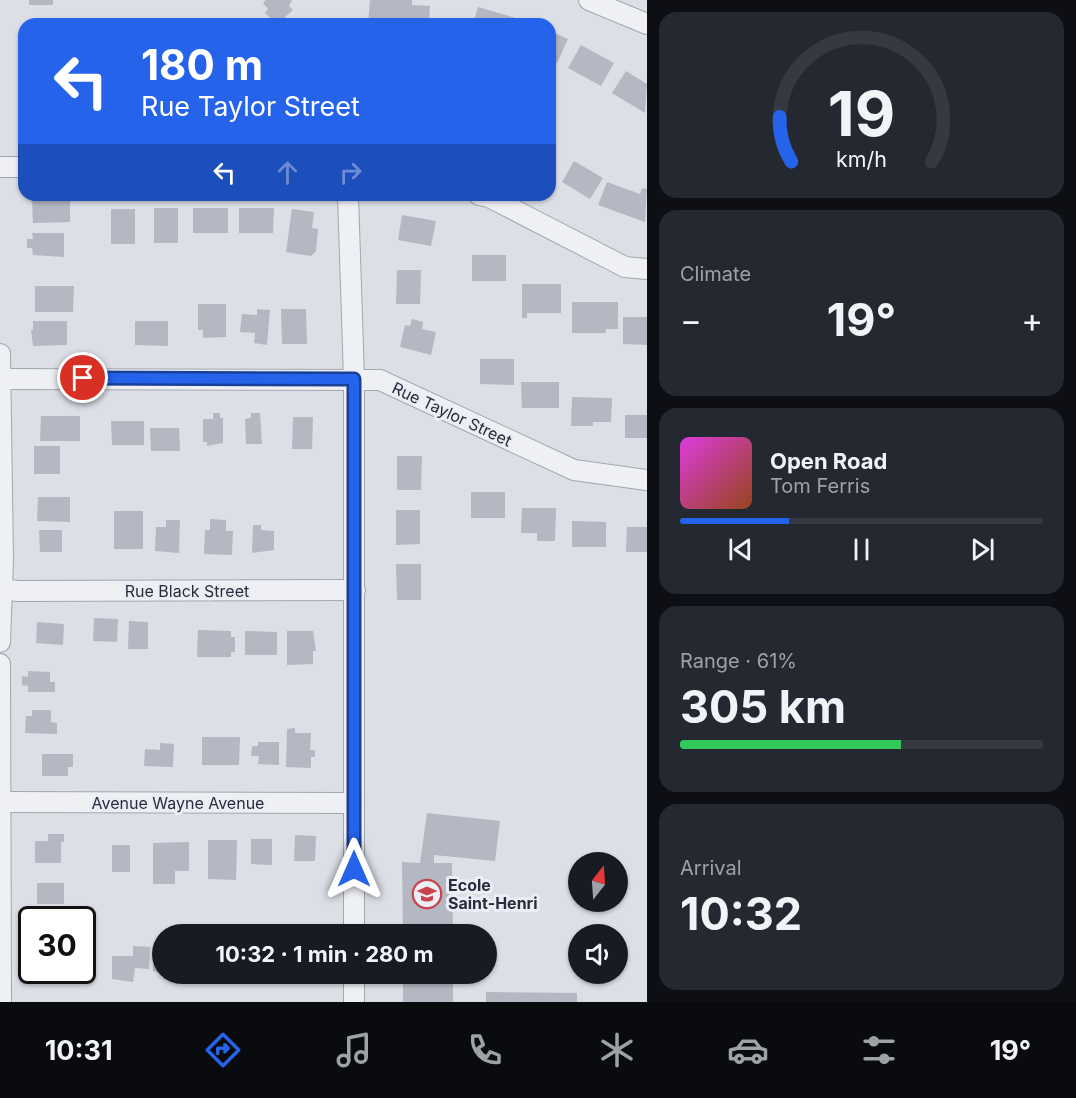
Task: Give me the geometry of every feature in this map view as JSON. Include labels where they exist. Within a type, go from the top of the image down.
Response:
[{"type":"street","points":[[589,0],[647,24]]},
{"type":"street","points":[[0,167],[18,167]]},
{"type":"street","points":[[348,201],[354,379],[356,590],[354,924]]},
{"type":"street","points":[[497,201],[625,267],[647,269]]},
{"type":"street","points":[[0,354],[3,560],[9,590],[0,642]]},
{"type":"street","name":"Rue Taylor Street","points":[[0,379],[380,380],[574,470],[647,480]]},
{"type":"street","name":"Rue Black Street","points":[[9,590],[356,590]]},
{"type":"street","points":[[0,664],[1,1002]]},
{"type":"street","name":"Avenue Wayne Avenue","points":[[1,802],[354,803]]},
{"type":"street","points":[[354,984],[354,1002]]},
{"type":"building","points":[[29,0],[53,0],[53,5],[29,5]]},
{"type":"building","points":[[266,0],[292,0],[289,6],[293,10],[286,18],[270,18],[265,13],[268,9],[263,3]]},
{"type":"building","points":[[370,0],[412,0],[412,5],[430,6],[429,18],[368,18]]},
{"type":"building","points":[[478,7],[516,18],[475,18]]},
{"type":"building","points":[[556,34],[568,39],[556,63]]},
{"type":"building","points":[[581,45],[614,63],[601,86],[568,68]]},
{"type":"building","points":[[626,71],[647,84],[645,113],[612,93]]},
{"type":"building","points":[[574,161],[603,178],[590,199],[562,182]]},
{"type":"building","points":[[607,182],[640,194],[642,188],[647,189],[645,222],[598,205]]},
{"type":"building","points":[[32,201],[70,201],[70,222],[33,223]]},
{"type":"building","points":[[154,208],[178,208],[178,243],[154,243]]},
{"type":"building","points":[[193,208],[228,208],[228,233],[193,233]]},
{"type":"building","points":[[239,208],[274,208],[273,233],[239,233]]},
{"type":"building","points":[[111,209],[135,209],[135,244],[111,244]]},
{"type":"building","points":[[292,209],[314,212],[312,228],[318,229],[316,251],[311,256],[286,252]]},
{"type":"building","points":[[402,215],[436,221],[431,246],[398,240]]},
{"type":"building","points":[[32,233],[64,233],[64,257],[33,255],[32,248],[27,248],[27,239],[33,239]]},
{"type":"building","points":[[472,255],[506,255],[506,281],[472,281]]},
{"type":"building","points":[[397,270],[421,270],[420,304],[396,304]]},
{"type":"building","points":[[522,284],[561,284],[561,313],[527,313],[527,318],[522,318]]},
{"type":"building","points":[[35,286],[74,286],[73,312],[35,312]]},
{"type":"building","points":[[572,302],[618,302],[618,329],[606,329],[606,333],[572,333]]},
{"type":"building","points":[[198,304],[226,304],[226,337],[203,338],[203,330],[198,330]]},
{"type":"building","points":[[257,309],[270,310],[267,345],[254,343],[255,333],[240,332],[242,314],[257,315]]},
{"type":"building","points":[[281,309],[306,309],[307,344],[282,344]]},
{"type":"building","points":[[623,317],[647,317],[647,345],[623,344]]},
{"type":"building","points":[[412,319],[423,322],[422,329],[436,332],[431,355],[400,347],[405,325],[410,326]]},
{"type":"building","points":[[33,321],[67,321],[67,345],[33,346],[31,330],[33,330]]},
{"type":"building","points":[[135,321],[168,321],[168,346],[135,345]]},
{"type":"building","points":[[480,359],[514,359],[514,385],[480,384]]},
{"type":"building","points":[[521,382],[559,382],[559,408],[522,408]]},
{"type":"building","points":[[572,397],[612,398],[611,422],[593,422],[593,426],[571,426]]},
{"type":"building","points":[[213,413],[220,413],[220,418],[223,418],[223,443],[207,446],[207,442],[203,442],[203,419],[213,419]]},
{"type":"building","points":[[251,413],[260,413],[262,444],[246,444],[245,419],[251,418]]},
{"type":"building","points":[[625,415],[647,415],[647,438],[625,438]]},
{"type":"building","points":[[41,416],[80,416],[80,441],[40,441]]},
{"type":"building","points":[[293,417],[313,417],[312,449],[292,449]]},
{"type":"building","points":[[111,421],[144,421],[144,445],[112,445]]},
{"type":"building","points":[[150,428],[179,428],[180,451],[151,451]]},
{"type":"building","points":[[34,446],[60,446],[60,474],[34,474]]},
{"type":"building","points":[[397,456],[422,456],[421,490],[397,490]]},
{"type":"building","points":[[471,492],[505,492],[505,518],[471,518]]},
{"type":"building","points":[[38,497],[70,497],[70,522],[37,521]]},
{"type":"building","points":[[522,508],[556,508],[555,541],[537,541],[537,533],[521,533]]},
{"type":"building","points":[[396,510],[420,510],[420,544],[396,545]]},
{"type":"building","points":[[114,511],[143,511],[143,549],[114,549]]},
{"type":"building","points":[[210,519],[226,520],[226,531],[233,531],[232,555],[204,554],[205,530],[210,530]]},
{"type":"building","points":[[166,520],[180,520],[179,553],[155,551],[156,527],[166,527]]},
{"type":"building","points":[[572,521],[606,522],[606,547],[572,547]]},
{"type":"building","points":[[253,525],[261,525],[261,530],[274,531],[274,550],[252,553]]},
{"type":"building","points":[[627,527],[647,527],[647,552],[626,552]]},
{"type":"building","points":[[39,530],[62,530],[62,552],[40,552]]},
{"type":"building","points":[[396,564],[421,564],[421,600],[397,600]]},
{"type":"building","points":[[94,618],[118,619],[117,642],[93,641]]},
{"type":"building","points":[[129,621],[148,622],[148,649],[128,649]]},
{"type":"building","points":[[37,622],[64,624],[63,645],[36,643]]},
{"type":"building","points":[[198,630],[231,631],[231,637],[235,637],[235,652],[231,652],[231,657],[197,657]]},
{"type":"building","points":[[245,631],[277,632],[277,655],[245,655]]},
{"type":"building","points":[[287,631],[313,631],[316,651],[313,651],[313,664],[287,665]]},
{"type":"building","points":[[28,671],[50,672],[50,682],[55,682],[55,692],[28,692],[28,686],[22,685],[22,676],[28,677]]},
{"type":"building","points":[[32,710],[51,710],[51,722],[57,723],[57,734],[25,733],[26,716],[32,716]]},
{"type":"building","points":[[295,728],[295,733],[311,733],[310,750],[315,750],[315,757],[311,757],[311,768],[286,767],[287,729]]},
{"type":"building","points":[[202,737],[240,737],[239,765],[202,765]]},
{"type":"building","points":[[258,742],[279,742],[279,765],[258,764],[259,756],[251,756],[252,746],[258,746]]},
{"type":"building","points":[[160,743],[174,744],[173,767],[144,766],[145,749],[160,750]]},
{"type":"building","points":[[42,754],[73,754],[73,767],[68,767],[68,776],[42,776]]},
{"type":"building","name":"Ecole Saint-Henri","points":[[427,813],[500,821],[495,861],[434,855],[434,863],[452,863],[453,924],[403,924],[402,862],[420,863]]},
{"type":"building","points":[[48,834],[64,834],[64,842],[61,842],[61,863],[35,863],[35,841],[48,841]]},
{"type":"building","points":[[295,835],[316,836],[315,861],[294,861]]},
{"type":"building","points":[[251,839],[272,839],[272,865],[251,864]]},
{"type":"building","points":[[208,840],[237,840],[236,880],[208,879]]},
{"type":"building","points":[[189,842],[189,871],[175,871],[175,884],[153,884],[153,843]]},
{"type":"building","points":[[112,845],[130,845],[130,872],[112,872]]},
{"type":"building","points":[[37,883],[64,883],[64,904],[37,904]]},
{"type":"building","points":[[133,946],[150,947],[149,969],[135,968],[133,982],[112,979],[112,956],[133,956]]},
{"type":"building","points":[[403,984],[453,984],[453,1002],[403,1002]]},
{"type":"building","points":[[486,992],[577,993],[577,1002],[486,1002]]},
{"type":"place","name":"Ecole Saint-Henri","points":[[427,894]]},
{"type":"route","points":[[83,378],[354,379],[356,590],[354,869]]}]
